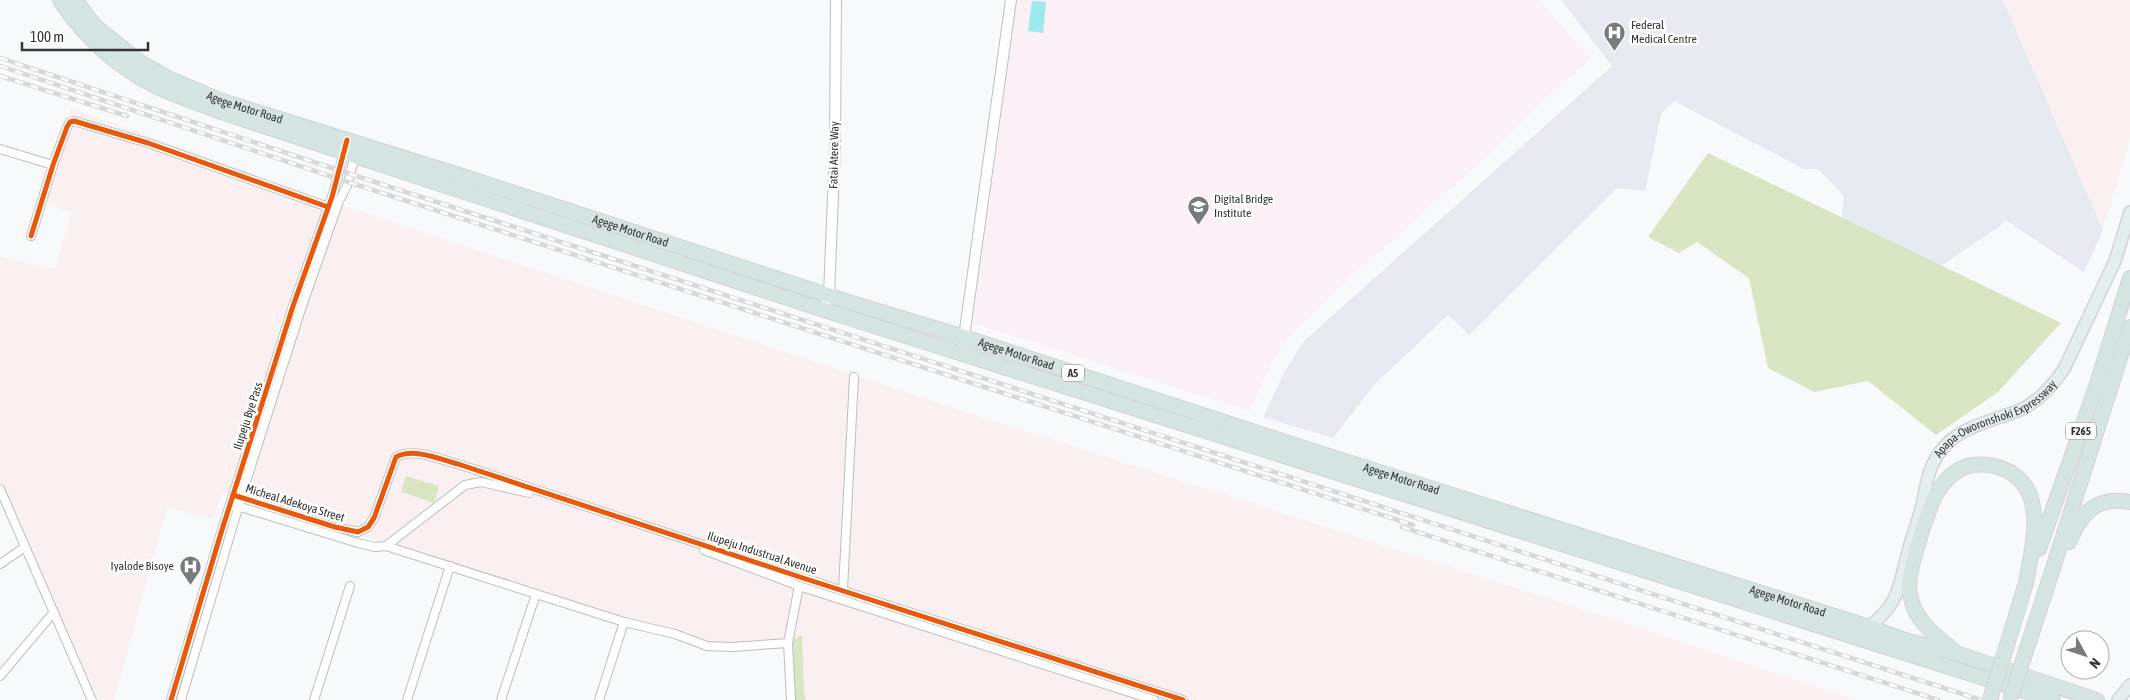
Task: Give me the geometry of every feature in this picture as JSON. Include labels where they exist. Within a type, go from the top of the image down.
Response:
[{"type":"highway","name":"Agege Motor Road","points":[[60,0],[101,48],[128,70],[143,79],[218,111],[351,148],[964,337],[2053,700]]},
{"type":"highway","name":"Agege Motor Road","points":[[75,0],[95,26],[140,62],[168,78],[222,101],[351,148],[406,172],[457,190],[824,310],[1700,581],[1956,653],[2097,700]]},
{"type":"highway","name":"F265","points":[[1990,700],[2026,582],[2096,387],[2130,278]]},
{"type":"highway","name":"F265","points":[[2010,700],[2130,327]]},
{"type":"highway","points":[[1956,653],[1924,624],[1914,609],[1909,587],[1912,567],[1934,499],[1954,472],[1968,466],[1982,464],[2007,470],[2019,480],[2031,500],[2036,524],[2026,582]]},
{"type":"highway","points":[[2046,590],[2074,530],[2084,515],[2099,505],[2117,500],[2130,502]]},
{"type":"main road","name":"Apapa-Oworonshoki Expressway","points":[[1869,627],[1883,616],[1899,590],[1922,505],[1927,476],[1936,457],[1944,447],[1966,430],[2021,409],[2039,397],[2055,382],[2070,356],[2115,261],[2130,212]]},
{"type":"main road","points":[[2118,700],[2130,685]]},
{"type":"street","name":"Fatai Atere Way","points":[[824,310],[829,294],[835,148],[836,0]]},
{"type":"street","points":[[964,337],[1011,0]]},
{"type":"street","points":[[31,236],[67,127],[70,122],[74,121],[148,143],[328,207]]},
{"type":"street","points":[[0,148],[53,165]]},
{"type":"street","name":"Ilupeju Bye Pass","points":[[180,700],[239,506],[237,496],[294,306],[328,207],[351,148]]},
{"type":"street","name":"Ilupeju Bye Pass","points":[[171,700],[230,504],[237,496],[301,309],[346,186],[351,148]]},
{"type":"street","points":[[842,590],[854,377]]},
{"type":"street","name":"Ilupeju Industrual Avenue","points":[[374,518],[396,457],[405,452],[416,453],[461,465],[1182,700]]},
{"type":"street","name":"Ilupeju Industrual Avenue","points":[[386,546],[465,485],[482,482],[524,491],[632,526],[721,556],[799,586],[1154,700]]},
{"type":"street","points":[[0,489],[92,700]]},
{"type":"street","name":"Micheal Adekoya Street","points":[[237,496],[335,527],[358,532],[368,528],[374,518]]},
{"type":"street","name":"Micheal Adekoya Street","points":[[230,504],[365,545],[375,547],[386,546],[624,622],[675,634],[708,646],[731,647],[788,643]]},
{"type":"street","points":[[0,564],[25,547]]},
{"type":"street","points":[[407,700],[450,566]]},
{"type":"street","points":[[314,700],[350,586]]},
{"type":"street","points":[[790,700],[788,643],[799,586]]},
{"type":"street","points":[[501,700],[536,594]]},
{"type":"street","points":[[0,676],[54,612]]},
{"type":"street","points":[[599,700],[624,622]]},
{"type":"shaded area","name":"Digital Bridge Institute","points":[[1017,0],[1539,0],[1591,59],[1540,103],[1488,155],[1331,295],[1294,331],[1274,358],[1249,411],[973,323]]},
{"type":"shaded area","points":[[1561,0],[2003,0],[2103,230],[2084,272],[2005,220],[2000,226],[1929,274],[1841,222],[1844,196],[1818,169],[1804,169],[1674,101],[1661,114],[1645,191],[1617,188],[1469,335],[1448,315],[1375,384],[1333,438],[1263,417],[1284,373],[1304,341],[1612,66]]},
{"type":"shaded area","points":[[2003,0],[2130,0],[2130,139],[2103,230]]},
{"type":"shaded area","points":[[71,108],[323,199],[963,411],[1610,618],[1856,700],[806,700],[804,693],[802,636],[792,641],[779,639],[703,644],[223,492],[212,519],[167,507],[114,700],[100,700],[37,574],[0,482],[0,256],[55,269],[71,212],[38,201]]},
{"type":"green space","points":[[1708,153],[2061,323],[1998,392],[1936,435],[1868,381],[1814,392],[1768,368],[1749,278],[1697,242],[1679,253],[1648,237]]},
{"type":"green space","points":[[406,476],[439,486],[434,503],[401,492]]},
{"type":"green space","points":[[802,635],[804,693],[806,700],[795,700],[792,641]]},
{"type":"water","points":[[1032,1],[1046,2],[1043,33],[1028,31]]},
{"type":"railway","points":[[0,58],[350,174],[1981,700]]},
{"type":"railway","points":[[0,66],[348,182],[1413,525]]},
{"type":"railway","points":[[0,76],[127,116]]},
{"type":"railway","points":[[1402,527],[1938,700]]},
{"type":"cycle path","points":[[31,236],[67,127],[70,122],[74,121],[148,143],[328,207]]},
{"type":"cycle path","points":[[171,700],[221,533],[293,306],[332,197],[347,140]]},
{"type":"cycle path","points":[[233,495],[335,527],[358,532],[368,527],[374,518],[396,457],[411,453],[428,455],[1183,700]]},
{"type":"place","name":"Federal Medical Centre","points":[[1615,51]]},
{"type":"place","name":"Digital Bridge Institute","points":[[1198,225]]},
{"type":"place","name":"Iyalode Bisoye","points":[[190,585]]}]
